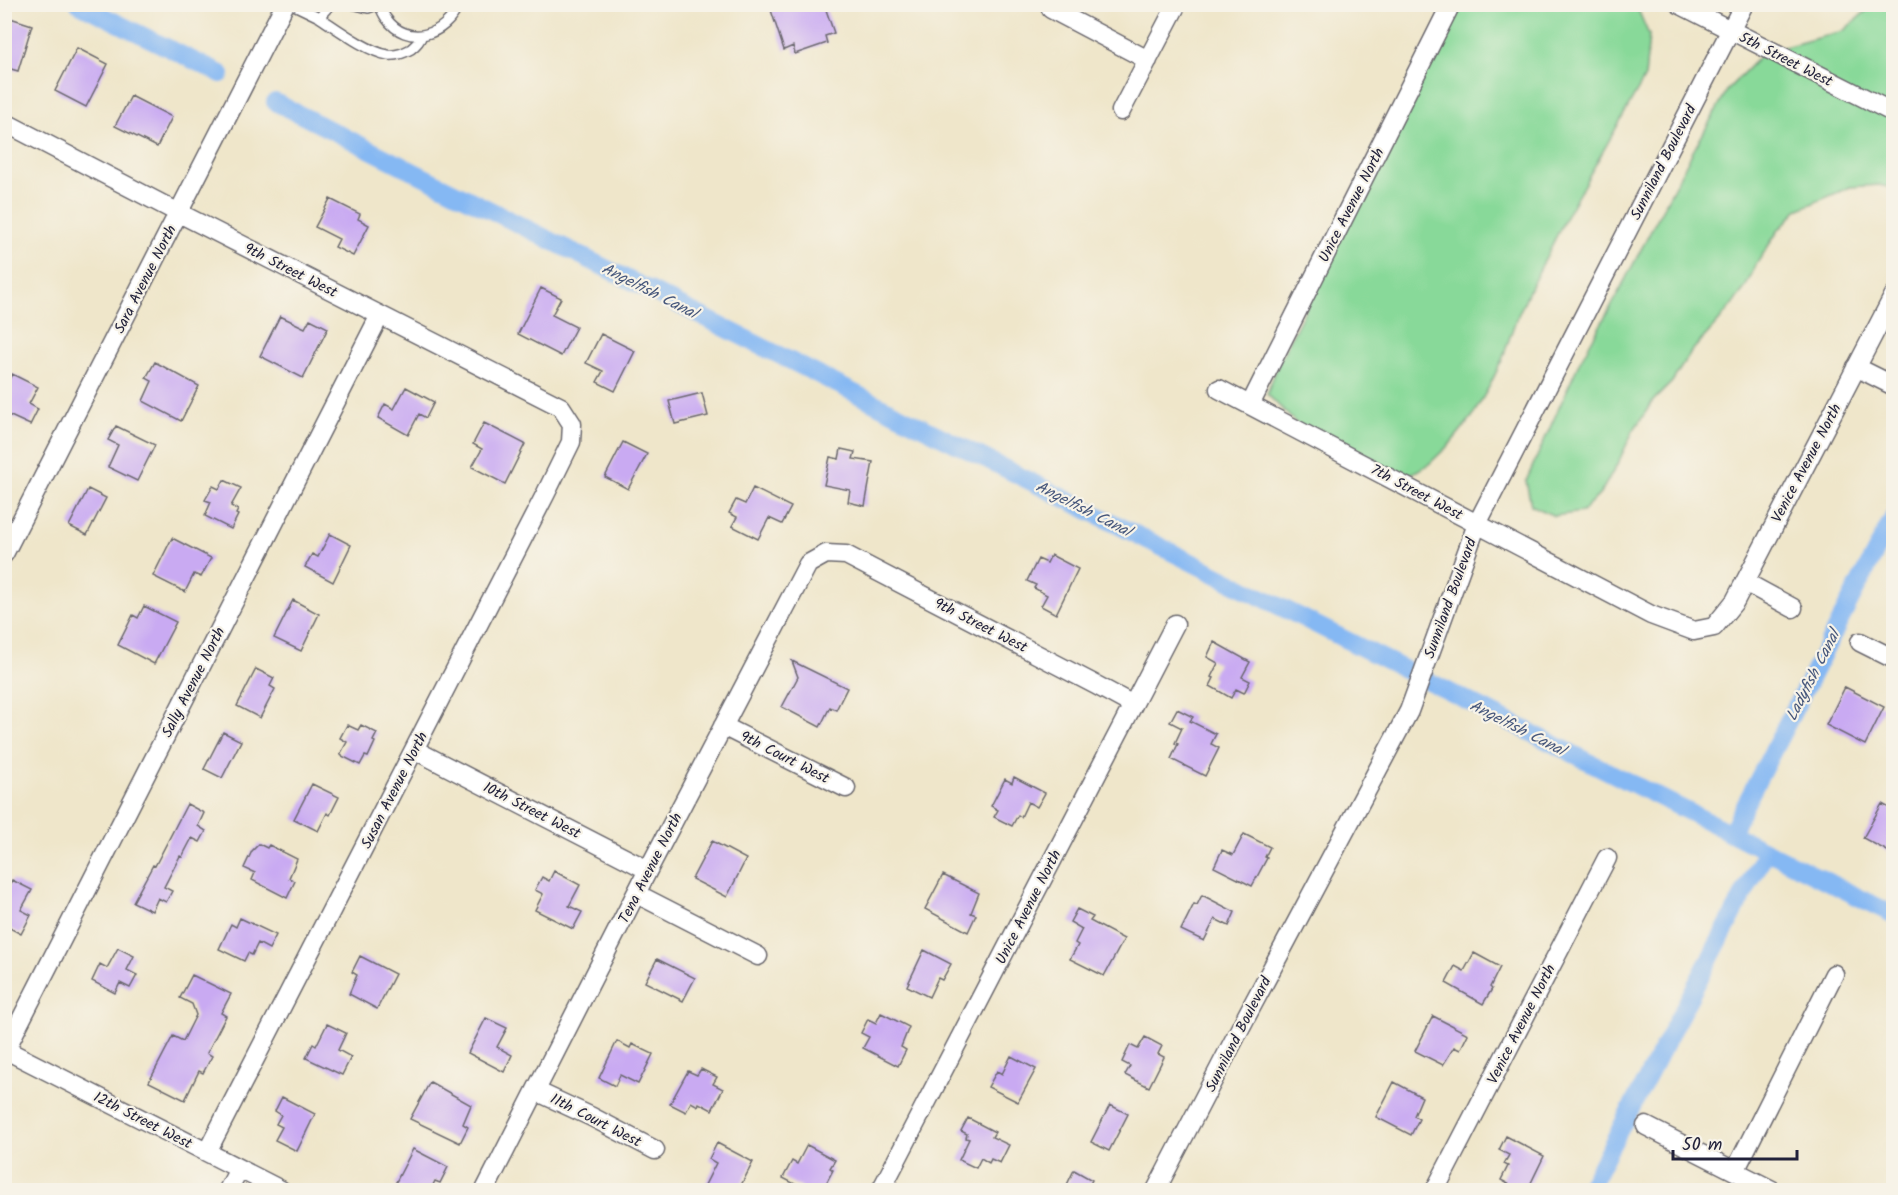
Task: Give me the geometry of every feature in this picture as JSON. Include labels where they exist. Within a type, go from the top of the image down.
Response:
[{"type":"street","name":"Sara Avenue North","points":[[4,554],[285,4]]},
{"type":"street","points":[[1121,111],[1177,4]]},
{"type":"street","name":"Unice Avenue North","points":[[1250,405],[1451,4]]},
{"type":"street","name":"5th Street West","points":[[1678,4],[1893,113]]},
{"type":"street","name":"Sunniland Boulevard","points":[[1156,1191],[1408,711],[1477,524],[1744,4]]},
{"type":"street","points":[[1051,9],[1148,60]]},
{"type":"street","name":"9th Street West","points":[[4,122],[561,407],[572,424]]},
{"type":"street","name":"Venice Avenue North","points":[[1714,627],[1735,601],[1893,295]]},
{"type":"street","name":"Sally Avenue North","points":[[5,1049],[380,315]]},
{"type":"street","points":[[1856,367],[1893,386]]},
{"type":"street","name":"7th Street West","points":[[1219,389],[1651,615],[1694,631],[1714,627]]},
{"type":"street","name":"Susan Avenue North","points":[[207,1152],[555,474],[571,442],[572,424]]},
{"type":"street","name":"9th Street West","points":[[825,554],[846,555],[1133,705]]},
{"type":"street","name":"Tena Avenue North","points":[[485,1191],[648,870],[808,564],[825,554]]},
{"type":"street","points":[[1745,582],[1793,608]]},
{"type":"street","name":"Unice Avenue North","points":[[881,1191],[1175,624]]},
{"type":"street","points":[[1860,642],[1893,659]]},
{"type":"street","name":"9th Court West","points":[[723,726],[846,788]]},
{"type":"street","name":"10th Street West","points":[[415,750],[648,870]]},
{"type":"street","name":"Venice Avenue North","points":[[1435,1191],[1607,858]]},
{"type":"street","points":[[637,894],[758,956]]},
{"type":"street","points":[[1735,1171],[1834,974]]},
{"type":"street","name":"12th Street West","points":[[5,1049],[281,1191]]},
{"type":"street","name":"11th Court West","points":[[536,1091],[655,1150]]},
{"type":"street","points":[[1646,1126],[1772,1191]]},
{"type":"street","points":[[228,1191],[239,1169]]},
{"type":"lane","points":[[292,4],[369,47],[390,56],[404,53],[414,47],[422,35]]},
{"type":"lane","points":[[318,17],[332,4]]},
{"type":"lane","points":[[352,4],[368,8],[379,4],[386,18],[397,29],[408,34],[422,35],[445,26],[454,16],[459,4]]},
{"type":"green space","points":[[1459,5],[1636,5],[1649,35],[1645,77],[1568,213],[1515,322],[1502,360],[1472,417],[1450,444],[1428,465],[1411,474],[1392,475],[1307,434],[1267,394],[1279,362]]},
{"type":"green space","points":[[1873,5],[1893,5],[1893,188],[1879,185],[1850,187],[1797,210],[1778,231],[1757,263],[1745,288],[1690,353],[1672,382],[1653,401],[1633,431],[1600,494],[1582,512],[1554,516],[1531,505],[1526,481],[1580,361],[1728,89],[1763,53],[1843,31]]},
{"type":"building","points":[[769,4],[824,4],[834,33],[825,36],[827,43],[795,54],[793,46],[784,50]]},
{"type":"building","points":[[4,16],[32,25],[18,71],[4,67]]},
{"type":"building","points":[[77,48],[108,64],[86,107],[55,91]]},
{"type":"building","points":[[131,96],[172,117],[157,147],[115,126]]},
{"type":"building","points":[[330,199],[360,214],[358,219],[369,225],[353,256],[335,247],[339,239],[315,227]]},
{"type":"building","points":[[541,288],[561,298],[552,315],[576,327],[561,356],[518,334]]},
{"type":"building","points":[[280,316],[305,328],[310,319],[328,328],[303,378],[260,356]]},
{"type":"building","points":[[601,334],[635,351],[615,391],[597,382],[603,371],[586,363]]},
{"type":"building","points":[[155,362],[199,386],[181,421],[143,401],[152,381],[146,378]]},
{"type":"building","points":[[12,374],[38,387],[29,404],[38,409],[30,425],[4,413],[4,389]]},
{"type":"building","points":[[406,387],[434,402],[426,418],[419,414],[408,435],[378,418],[385,404],[394,409]]},
{"type":"building","points":[[702,393],[708,416],[675,424],[669,401]]},
{"type":"building","points":[[484,423],[525,444],[505,484],[472,467],[482,449],[473,444]]},
{"type":"building","points":[[116,426],[155,445],[137,481],[108,467],[118,445],[108,440]]},
{"type":"building","points":[[623,442],[647,454],[628,489],[605,477]]},
{"type":"building","points":[[841,449],[855,452],[853,459],[873,462],[865,506],[848,502],[850,490],[824,485],[830,457],[839,459]]},
{"type":"building","points":[[224,480],[241,488],[231,506],[238,510],[236,514],[238,515],[231,529],[205,516],[211,502],[205,500],[213,486],[219,489]]},
{"type":"building","points":[[753,488],[791,507],[782,524],[769,518],[758,539],[732,526],[737,517],[729,513],[736,500],[745,504]]},
{"type":"building","points":[[88,489],[106,498],[87,535],[69,526]]},
{"type":"building","points":[[330,534],[351,545],[333,582],[305,567],[312,554],[318,557]]},
{"type":"building","points":[[172,538],[211,558],[201,577],[194,574],[185,592],[153,576]]},
{"type":"building","points":[[1051,555],[1078,569],[1056,614],[1041,606],[1047,595],[1034,588],[1036,585],[1027,581],[1038,559],[1047,563]]},
{"type":"building","points":[[293,600],[319,614],[301,651],[274,638]]},
{"type":"building","points":[[144,606],[176,622],[154,664],[118,645],[133,615],[138,618]]},
{"type":"building","points":[[1214,642],[1250,662],[1242,677],[1250,681],[1244,693],[1236,689],[1231,698],[1210,686],[1214,678],[1211,677],[1218,663],[1207,657]]},
{"type":"building","points":[[792,661],[847,688],[836,710],[830,707],[820,727],[782,707],[798,677]]},
{"type":"building","points":[[256,669],[274,678],[270,686],[275,689],[260,718],[237,706]]},
{"type":"building","points":[[1845,687],[1884,707],[1865,745],[1826,725]]},
{"type":"building","points":[[1177,709],[1193,717],[1190,721],[1216,734],[1211,744],[1219,748],[1205,776],[1171,759],[1182,728],[1170,722]]},
{"type":"building","points":[[347,725],[358,730],[361,725],[377,733],[368,757],[365,756],[360,765],[340,755],[347,742],[340,738]]},
{"type":"building","points":[[223,732],[241,741],[222,778],[204,769]]},
{"type":"building","points":[[1014,777],[1045,793],[1037,807],[1028,802],[1021,817],[1018,815],[1012,826],[994,817],[998,810],[991,806],[1005,779],[1012,783]]},
{"type":"building","points":[[312,784],[339,797],[330,815],[327,813],[318,831],[294,819]]},
{"type":"building","points":[[187,804],[204,813],[198,826],[206,831],[200,842],[192,838],[164,887],[172,891],[166,902],[158,898],[152,911],[133,902],[153,865],[155,866]]},
{"type":"building","points":[[1882,804],[1893,810],[1893,854],[1863,838]]},
{"type":"building","points":[[1244,834],[1270,847],[1265,857],[1267,858],[1252,886],[1214,867],[1222,850],[1233,855]]},
{"type":"building","points":[[712,841],[746,859],[727,897],[692,879]]},
{"type":"building","points":[[259,844],[267,848],[269,845],[297,859],[289,878],[295,881],[287,898],[252,880],[255,873],[244,868],[252,851]]},
{"type":"building","points":[[554,871],[580,885],[569,906],[582,912],[573,929],[535,910],[543,894],[535,890],[542,877],[549,881]]},
{"type":"building","points":[[943,875],[979,893],[971,913],[976,915],[968,932],[925,909]]},
{"type":"building","points":[[12,880],[32,890],[21,910],[31,915],[21,934],[4,925],[4,894]]},
{"type":"building","points":[[1202,895],[1235,912],[1229,926],[1215,919],[1204,941],[1181,930],[1194,904],[1197,905]]},
{"type":"building","points":[[1077,909],[1093,917],[1090,921],[1124,939],[1104,976],[1070,959],[1078,945],[1075,943],[1082,929],[1070,922]]},
{"type":"building","points":[[240,918],[276,935],[269,949],[258,943],[252,955],[248,953],[244,961],[219,949],[231,924],[236,927]]},
{"type":"building","points":[[118,948],[134,956],[127,970],[137,975],[130,988],[120,983],[115,993],[92,981],[100,964],[107,968]]},
{"type":"building","points":[[924,950],[951,964],[942,980],[938,978],[929,997],[907,986]]},
{"type":"building","points":[[1474,953],[1500,967],[1490,987],[1492,989],[1483,1004],[1446,983],[1455,966],[1464,971]]},
{"type":"building","points":[[360,956],[395,974],[377,1009],[349,994],[357,975],[352,972]]},
{"type":"building","points":[[657,959],[695,978],[683,1001],[645,982]]},
{"type":"building","points":[[192,975],[231,994],[221,1013],[226,1016],[207,1053],[212,1056],[203,1073],[199,1071],[185,1100],[149,1082],[173,1036],[183,1041],[196,1015],[192,1004],[180,998]]},
{"type":"building","points":[[881,1013],[909,1027],[901,1047],[906,1050],[898,1066],[863,1048],[869,1037],[861,1033],[868,1019],[876,1023]]},
{"type":"building","points":[[1433,1016],[1468,1034],[1460,1050],[1454,1047],[1443,1065],[1415,1051]]},
{"type":"building","points":[[486,1018],[507,1028],[497,1047],[512,1055],[504,1072],[468,1053]]},
{"type":"building","points":[[327,1024],[346,1033],[338,1050],[351,1057],[342,1075],[306,1058],[313,1044],[316,1046]]},
{"type":"building","points":[[1145,1037],[1162,1046],[1158,1054],[1164,1057],[1149,1087],[1125,1075],[1130,1066],[1122,1062],[1130,1045],[1138,1049]]},
{"type":"building","points":[[617,1041],[630,1048],[632,1044],[653,1054],[638,1084],[620,1075],[615,1086],[599,1078]]},
{"type":"building","points":[[1011,1056],[1036,1069],[1018,1102],[988,1087],[997,1071],[1002,1074]]},
{"type":"building","points":[[701,1069],[717,1077],[713,1084],[723,1089],[712,1110],[699,1103],[698,1106],[691,1102],[686,1112],[670,1104],[688,1071],[697,1075]]},
{"type":"building","points":[[430,1082],[471,1105],[463,1124],[468,1127],[460,1143],[410,1119]]},
{"type":"building","points":[[1394,1082],[1422,1097],[1414,1116],[1419,1119],[1411,1135],[1376,1117]]},
{"type":"building","points":[[282,1097],[315,1114],[297,1151],[275,1140],[282,1127],[276,1124],[281,1115],[275,1111]]},
{"type":"building","points":[[1110,1105],[1128,1114],[1109,1151],[1091,1142]]},
{"type":"building","points":[[968,1118],[995,1132],[992,1137],[1009,1145],[1000,1163],[991,1159],[989,1163],[981,1158],[976,1168],[959,1160],[969,1139],[966,1138],[967,1134],[961,1131]]},
{"type":"building","points":[[1506,1136],[1544,1156],[1527,1191],[1521,1191],[1501,1180],[1508,1166],[1504,1164],[1509,1155],[1499,1150]]},
{"type":"building","points":[[717,1143],[753,1162],[738,1191],[702,1191],[716,1163],[709,1159]]},
{"type":"building","points":[[807,1145],[835,1160],[830,1168],[833,1170],[822,1191],[808,1191],[783,1178],[792,1161],[797,1164]]},
{"type":"building","points":[[413,1149],[448,1167],[440,1183],[435,1181],[430,1191],[408,1191],[395,1184]]},
{"type":"building","points":[[1074,1170],[1092,1180],[1086,1191],[1064,1191]]},
{"type":"waterway","name":"Angelfish Canal","points":[[79,4],[221,74]]},
{"type":"waterway","name":"Angelfish Canal","points":[[275,102],[1894,915]]},
{"type":"waterway","name":"Ladyfish Canal","points":[[1730,834],[1894,516]]},
{"type":"waterway","points":[[1588,1190],[1766,852]]}]
